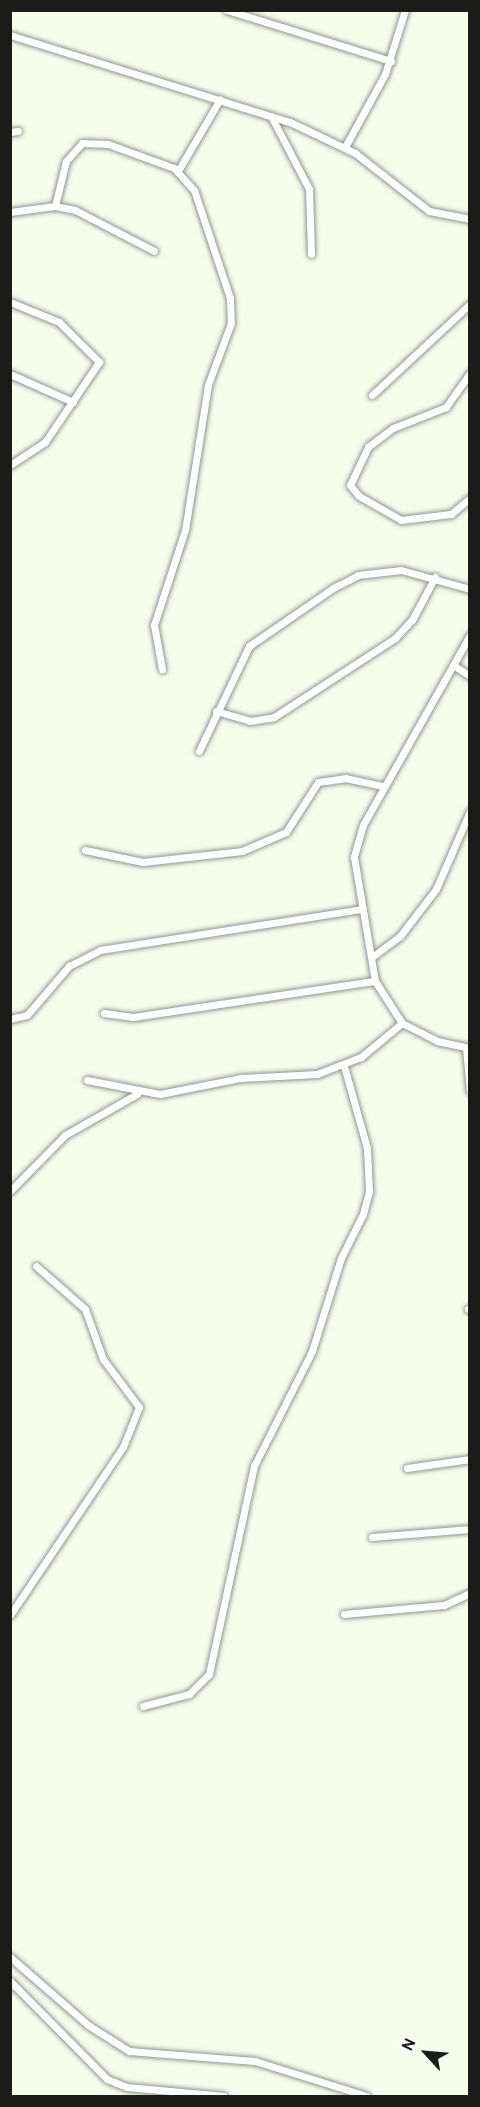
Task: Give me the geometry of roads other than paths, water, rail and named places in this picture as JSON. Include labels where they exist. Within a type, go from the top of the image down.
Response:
[{"type":"street","points":[[227,10],[391,61]]},
{"type":"street","points":[[345,147],[391,61],[405,10]]},
{"type":"street","points":[[10,35],[271,116],[345,147],[429,211],[468,218]]},
{"type":"street","points":[[178,171],[220,99]]},
{"type":"street","points":[[271,116],[309,189],[311,254]]},
{"type":"street","points":[[55,206],[66,161],[82,143],[108,144],[178,171],[190,183],[207,223],[232,316],[208,384],[185,530],[154,625],[162,669]]},
{"type":"street","points":[[10,212],[55,206],[118,228],[154,251]]},
{"type":"street","points":[[10,302],[59,322],[98,356],[96,372],[41,447],[10,465]]},
{"type":"street","points":[[372,395],[470,304]]},
{"type":"street","points":[[470,373],[447,407],[393,428],[368,447],[350,485],[359,496],[401,520],[451,514],[470,498]]},
{"type":"street","points":[[10,374],[73,402]]},
{"type":"street","points":[[198,751],[249,646],[333,588],[358,575],[384,571],[435,577],[470,589]]},
{"type":"street","points":[[216,711],[250,721],[274,717],[394,638],[412,620],[435,577]]},
{"type":"street","points":[[470,635],[384,786],[355,848],[375,981],[402,1023],[437,1041],[468,1048],[470,1091]]},
{"type":"street","points":[[453,665],[470,676]]},
{"type":"street","points":[[85,850],[143,862],[242,851],[286,832],[318,782],[345,778],[384,786]]},
{"type":"street","points":[[372,957],[400,936],[436,889],[470,811]]},
{"type":"street","points":[[10,1019],[27,1015],[79,959],[110,947],[363,909]]},
{"type":"street","points":[[104,1013],[133,1017],[375,981]]},
{"type":"street","points":[[10,1191],[65,1134],[140,1094],[344,1066],[381,1044],[402,1023]]},
{"type":"street","points":[[143,1707],[189,1694],[209,1674],[254,1466],[312,1351],[341,1258],[363,1214],[369,1191],[367,1148],[344,1066]]},
{"type":"street","points":[[87,1080],[140,1094]]},
{"type":"street","points":[[10,1615],[123,1447],[139,1407],[103,1359],[85,1309],[36,1266]]},
{"type":"street","points":[[406,1468],[470,1459]]},
{"type":"street","points":[[372,1537],[470,1529]]},
{"type":"street","points":[[344,1614],[444,1605],[470,1593]]},
{"type":"street","points":[[10,1957],[88,2025],[129,2051],[255,2061],[367,2097]]},
{"type":"street","points":[[10,1981],[107,2079],[128,2087],[225,2097]]}]
